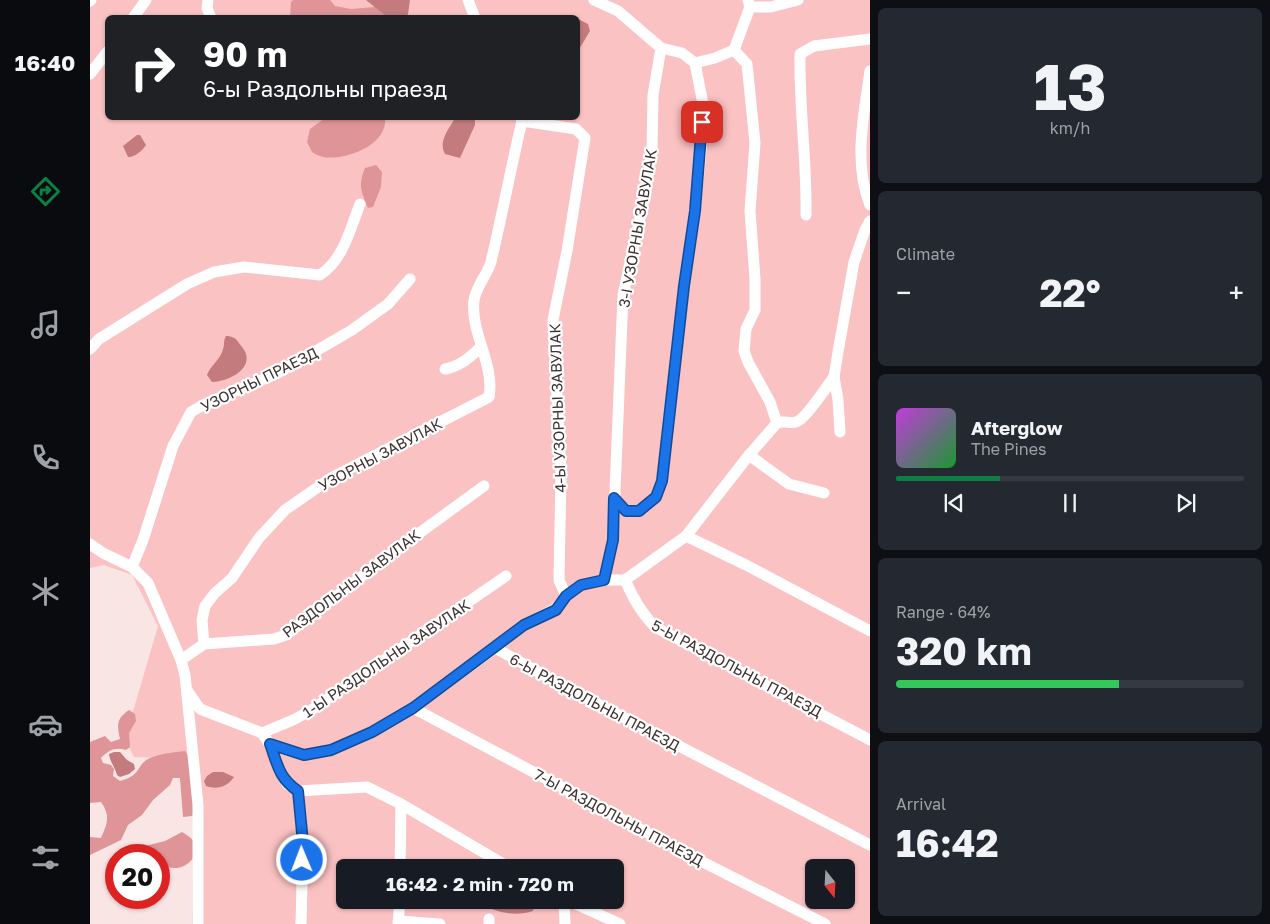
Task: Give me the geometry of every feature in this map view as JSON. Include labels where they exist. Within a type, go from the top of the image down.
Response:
[{"type":"street","points":[[135,15],[146,0]]},
{"type":"street","points":[[468,0],[474,15]]},
{"type":"street","points":[[594,0],[618,11],[661,48],[682,53],[695,63],[703,104],[702,139],[695,211],[684,286],[662,481],[656,497],[639,511],[626,511],[614,498]]},
{"type":"street","points":[[695,63],[715,58],[734,50],[749,3],[771,7],[798,0]]},
{"type":"street","points":[[806,215],[800,54],[814,46],[870,39]]},
{"type":"street","name":"3-І УЗОРНЫ ЗАВУЛАК","points":[[604,580],[613,540],[623,294],[645,196],[652,150],[654,95],[661,48]]},
{"type":"street","points":[[734,50],[747,64],[755,143],[750,211],[755,279],[755,310],[746,329],[744,351],[770,402],[777,423]]},
{"type":"street","points":[[90,74],[105,55]]},
{"type":"street","points":[[870,71],[861,153],[866,195],[870,205]]},
{"type":"street","points":[[445,369],[458,366],[482,346],[474,320],[474,298],[490,265],[522,120]]},
{"type":"street","name":"4-Ы УЗОРНЫ ЗАВУЛАК","points":[[527,120],[576,129],[585,138],[553,320],[561,473],[559,580],[566,596]]},
{"type":"street","points":[[90,349],[99,339],[188,284],[214,272],[244,267],[320,275],[330,268],[341,253],[360,204]]},
{"type":"street","points":[[840,432],[834,377],[854,262],[870,221]]},
{"type":"street","name":"УЗОРНЫ ПРАЕЗД","points":[[132,568],[143,540],[173,446],[192,412],[205,404],[278,373],[352,330],[388,304],[410,279]]},
{"type":"street","name":"УЗОРНЫ ЗАВУЛАК","points":[[204,644],[202,620],[205,606],[215,593],[232,578],[259,538],[285,510],[331,478],[489,397],[490,390],[482,346]]},
{"type":"street","points":[[494,648],[524,625],[556,610],[566,596],[581,585],[604,580],[625,580],[686,536],[749,454],[777,423],[784,420],[796,422],[803,418],[834,377]]},
{"type":"street","points":[[749,454],[789,484],[824,493]]},
{"type":"street","name":"РАЗДОЛЬНЫ ЗАВУЛАК","points":[[204,644],[274,639],[286,635],[392,553],[484,486]]},
{"type":"street","points":[[686,536],[870,630]]},
{"type":"street","points":[[90,544],[132,568],[148,583],[181,660],[187,690],[198,805],[198,924]]},
{"type":"street","name":"1-Ы РАЗДОЛЬНЫ ЗАВУЛАК","points":[[262,732],[310,711],[506,576]]},
{"type":"street","name":"5-Ы РАЗДОЛЬНЫ ПРАЕЗД","points":[[625,580],[634,601],[644,616],[655,627],[870,740]]},
{"type":"street","points":[[181,660],[204,644]]},
{"type":"street","name":"6-Ы РАЗДОЛЬНЫ ПРАЕЗД","points":[[270,744],[304,755],[331,750],[372,732],[413,708],[494,648],[578,694],[870,845]]},
{"type":"street","points":[[187,690],[200,709],[262,732],[270,744],[280,772],[287,784],[298,791],[367,787],[401,804],[495,859]]},
{"type":"street","name":"7-Ы РАЗДОЛЬНЫ ПРАЕЗД","points":[[413,708],[691,856],[826,924]]},
{"type":"street","points":[[189,718],[200,709]]},
{"type":"street","points":[[298,791],[303,843],[301,924]]},
{"type":"street","points":[[400,859],[401,804]]},
{"type":"street","points":[[400,909],[399,922],[440,924]]},
{"type":"street","points":[[565,924],[566,909]]},
{"type":"street","points":[[586,909],[620,924]]},
{"type":"shaded area","points":[[90,0],[870,0],[870,924],[192,924],[193,823],[189,759],[134,757],[125,739],[158,626],[132,575],[104,565],[90,568]]},
{"type":"shaded area","points":[[293,0],[330,0],[335,6],[351,9],[375,7],[385,15],[290,15],[291,2]]},
{"type":"shaded area","points":[[366,0],[410,0],[407,15],[385,15]]},
{"type":"shaded area","points":[[580,20],[588,24],[590,31],[580,48]]},
{"type":"shaded area","points":[[322,120],[385,120],[384,128],[380,136],[373,143],[353,154],[332,158],[319,156],[312,152],[307,142],[310,129]]},
{"type":"shaded area","points":[[454,120],[475,120],[475,125],[460,158],[445,154],[443,144],[445,135]]},
{"type":"shaded area","points":[[137,135],[140,135],[146,145],[138,153],[128,157],[123,146]]},
{"type":"shaded area","points":[[376,165],[382,172],[381,187],[373,207],[368,208],[361,184],[365,168]]},
{"type":"shaded area","points":[[226,336],[230,336],[238,341],[247,360],[245,366],[230,378],[212,382],[207,375],[222,353]]},
{"type":"shaded area","points":[[129,710],[135,714],[136,721],[129,733],[130,747],[126,750],[115,749],[110,751],[101,758],[103,763],[111,765],[114,769],[113,776],[120,781],[135,774],[148,759],[185,751],[189,757],[195,811],[192,816],[183,817],[180,778],[173,778],[170,785],[153,800],[142,815],[128,825],[121,840],[113,844],[105,844],[105,848],[90,855],[90,837],[101,838],[107,816],[101,802],[90,803],[90,742],[105,736],[111,742],[120,739],[118,723]]},
{"type":"shaded area","points":[[120,752],[127,760],[134,764],[135,769],[129,774],[120,777],[117,775],[109,754]]},
{"type":"shaded area","points":[[213,772],[223,772],[234,777],[222,787],[206,786],[204,781]]},
{"type":"shaded area","points":[[182,832],[194,841],[196,846],[195,855],[190,862],[182,867],[170,867],[170,844],[153,844],[165,841]]},
{"type":"shaded area","points":[[492,909],[533,909],[533,911],[519,914]]},
{"type":"route","points":[[302,860],[303,843],[298,791],[287,784],[280,772],[270,744],[304,755],[331,750],[372,732],[413,708],[524,625],[556,610],[566,596],[581,585],[604,580],[613,540],[614,498],[626,511],[639,511],[656,497],[662,481],[684,286],[695,211],[702,122]]}]
